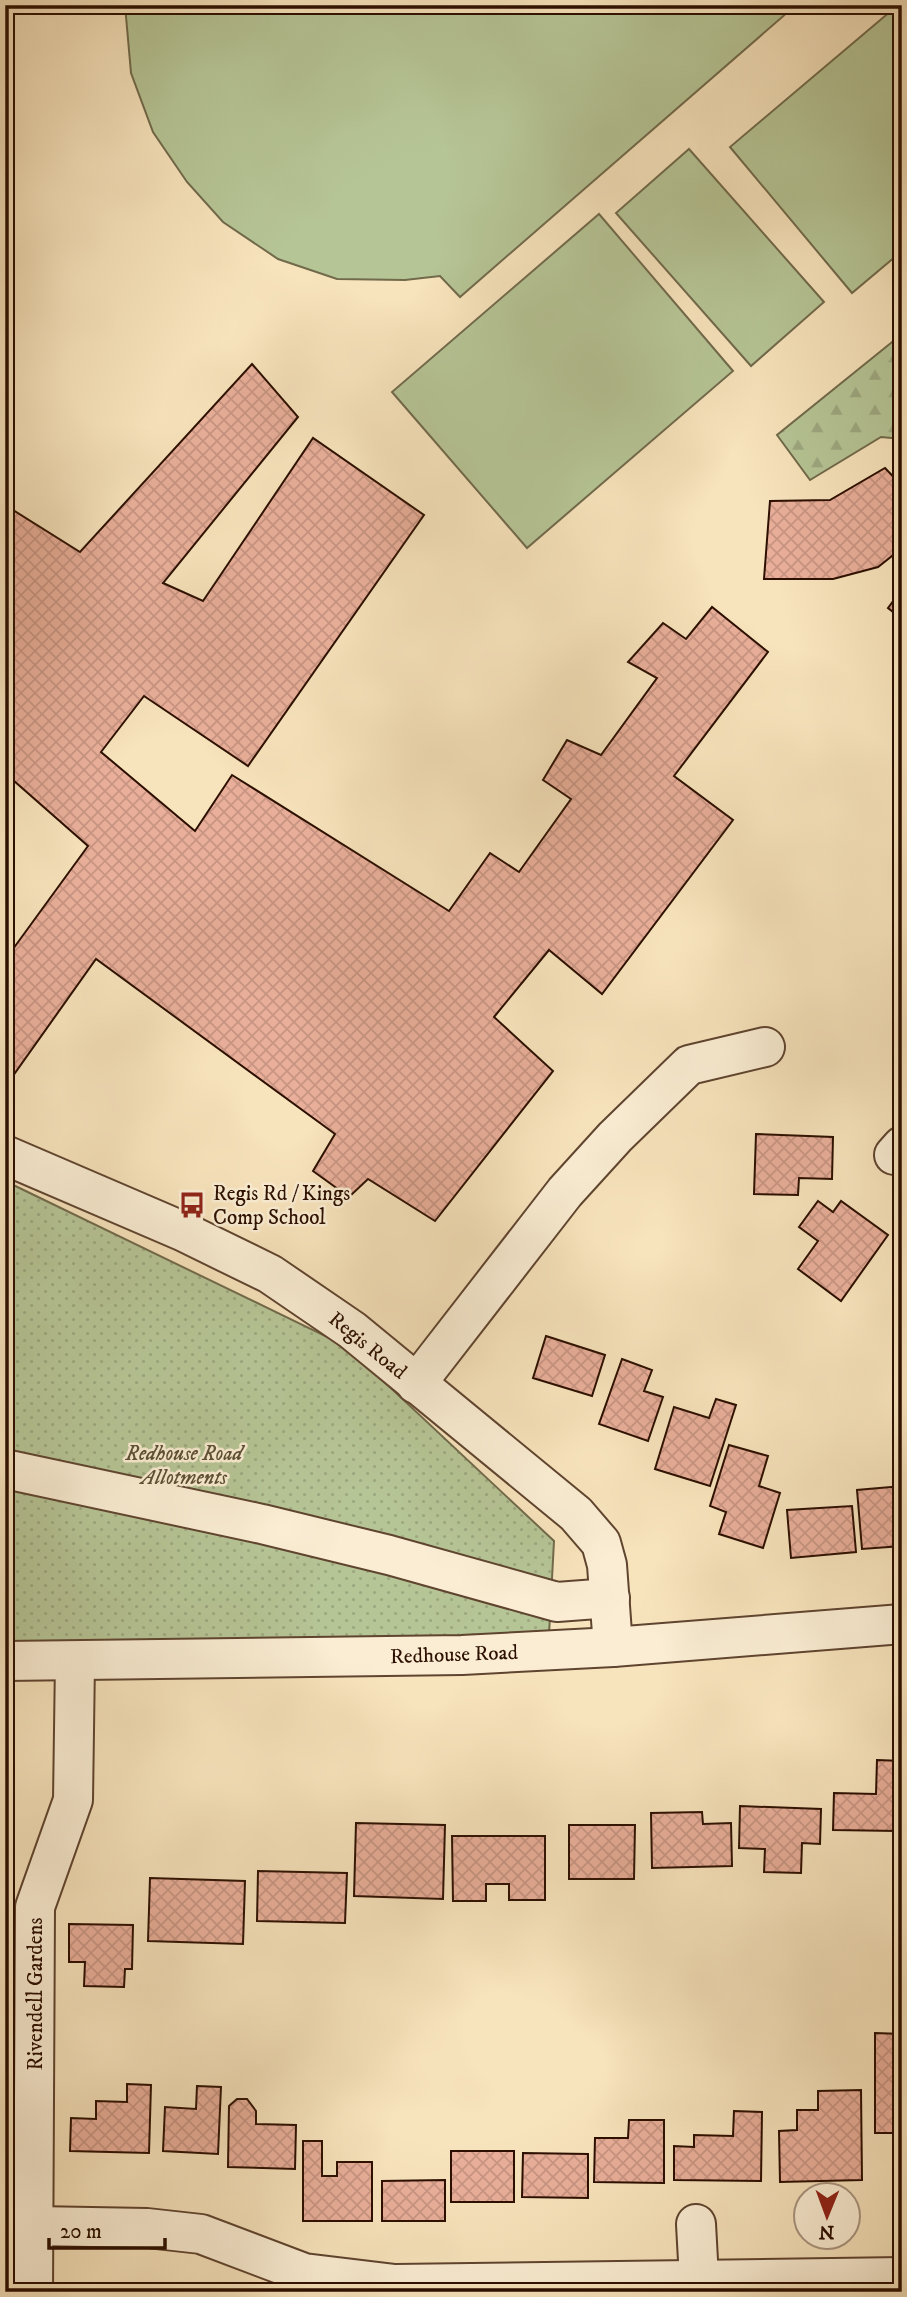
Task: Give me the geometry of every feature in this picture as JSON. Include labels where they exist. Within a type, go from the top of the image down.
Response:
[{"type":"street","points":[[416,1384],[565,1192],[615,1137],[680,1074],[690,1065],[765,1047]]},
{"type":"street","name":"Regis Road","points":[[5,1155],[182,1231],[270,1274],[352,1329],[576,1514],[601,1543],[607,1565],[613,1647]]},
{"type":"street","points":[[5,1469],[262,1524],[389,1555],[556,1602],[610,1598]]},
{"type":"street","name":"Redhouse Road","points":[[5,1661],[462,1655],[613,1647],[902,1623]]},
{"type":"street","name":"Rivendell Gardens","points":[[33,2292],[35,1907],[73,1800],[75,1661]]},
{"type":"street","points":[[696,2224],[699,2279]]},
{"type":"street","points":[[35,2226],[147,2228],[201,2234],[304,2273],[395,2284],[902,2277]]},
{"type":"green space","points":[[125,5],[796,5],[460,297],[440,276],[405,280],[337,279],[278,259],[223,222],[187,182],[153,132],[131,73]]},
{"type":"green space","points":[[898,5],[902,5],[902,251],[852,293],[730,147]]},
{"type":"green space","points":[[689,149],[824,302],[751,366],[616,213]]},
{"type":"green space","points":[[599,214],[733,371],[527,548],[392,392]]},
{"type":"green space","points":[[902,334],[902,439],[881,437],[810,480],[777,435]]},
{"type":"green space","name":"Redhouse Road Allotments","points":[[5,1181],[346,1346],[554,1541],[549,1635],[5,1645]]},
{"type":"building","points":[[252,364],[298,417],[163,583],[203,601],[313,438],[424,515],[248,766],[144,696],[101,752],[195,831],[232,775],[449,911],[490,853],[519,872],[571,799],[543,780],[567,740],[601,755],[657,678],[628,662],[663,623],[686,639],[712,607],[768,652],[674,776],[733,820],[602,994],[549,950],[494,1017],[553,1071],[435,1221],[368,1179],[349,1197],[313,1171],[335,1134],[96,959],[5,1087],[5,960],[88,846],[5,773],[5,505],[80,552]]},
{"type":"building","points":[[885,468],[902,486],[902,548],[878,567],[833,579],[764,579],[770,501],[830,500]]},
{"type":"building","points":[[902,589],[902,619],[888,608]]},
{"type":"building","points":[[756,1134],[833,1137],[832,1179],[799,1178],[798,1195],[754,1194]]},
{"type":"building","points":[[818,1201],[833,1212],[841,1201],[888,1235],[841,1301],[798,1269],[818,1241],[799,1227]]},
{"type":"building","points":[[546,1336],[605,1355],[592,1396],[533,1378]]},
{"type":"building","points":[[622,1359],[652,1370],[644,1391],[663,1397],[648,1441],[599,1424]]},
{"type":"building","points":[[716,1399],[736,1405],[710,1486],[655,1469],[674,1407],[709,1418]]},
{"type":"building","points":[[729,1445],[768,1456],[759,1486],[780,1493],[763,1548],[719,1534],[726,1512],[710,1506]]},
{"type":"building","points":[[902,1486],[902,1546],[862,1549],[857,1490]]},
{"type":"building","points":[[852,1506],[856,1552],[791,1558],[787,1510]]},
{"type":"building","points":[[877,1760],[902,1761],[902,1808],[898,1808],[897,1831],[833,1830],[834,1793],[876,1794]]},
{"type":"building","points":[[740,1806],[821,1809],[820,1844],[802,1843],[801,1873],[764,1872],[765,1849],[739,1848]]},
{"type":"building","points":[[702,1812],[703,1824],[731,1823],[732,1866],[652,1868],[651,1813]]},
{"type":"building","points":[[356,1823],[445,1825],[443,1899],[354,1896]]},
{"type":"building","points":[[569,1825],[635,1825],[634,1879],[569,1879]]},
{"type":"building","points":[[452,1836],[545,1836],[545,1900],[509,1900],[509,1884],[486,1884],[486,1901],[453,1901]]},
{"type":"building","points":[[258,1871],[347,1873],[345,1923],[257,1921]]},
{"type":"building","points":[[150,1878],[245,1881],[243,1944],[148,1941]]},
{"type":"building","points":[[69,1924],[133,1925],[132,1969],[125,1969],[124,1987],[84,1986],[85,1962],[69,1962]]},
{"type":"building","points":[[875,2033],[902,2034],[902,2133],[875,2133]]},
{"type":"building","points":[[127,2084],[151,2085],[149,2153],[70,2151],[71,2118],[96,2119],[96,2101],[127,2102]]},
{"type":"building","points":[[197,2086],[221,2087],[218,2154],[163,2151],[165,2107],[196,2109]]},
{"type":"building","points":[[861,2090],[862,2180],[780,2182],[779,2131],[797,2130],[797,2110],[818,2110],[818,2091]]},
{"type":"building","points":[[237,2099],[247,2099],[256,2111],[256,2124],[296,2125],[295,2169],[228,2167],[229,2106]]},
{"type":"building","points":[[734,2111],[762,2112],[761,2181],[674,2180],[674,2146],[694,2147],[694,2135],[733,2136]]},
{"type":"building","points":[[629,2120],[664,2120],[664,2183],[594,2182],[595,2138],[628,2138]]},
{"type":"building","points":[[303,2141],[322,2141],[322,2176],[337,2176],[337,2162],[372,2162],[372,2221],[303,2221]]},
{"type":"building","points":[[451,2151],[514,2151],[514,2202],[451,2202]]},
{"type":"building","points":[[523,2153],[588,2154],[588,2198],[522,2197]]},
{"type":"building","points":[[445,2180],[445,2221],[382,2221],[382,2181]]},
{"type":"place","name":"Regis Rd / Kings Comp School","points":[[192,1205]]}]
